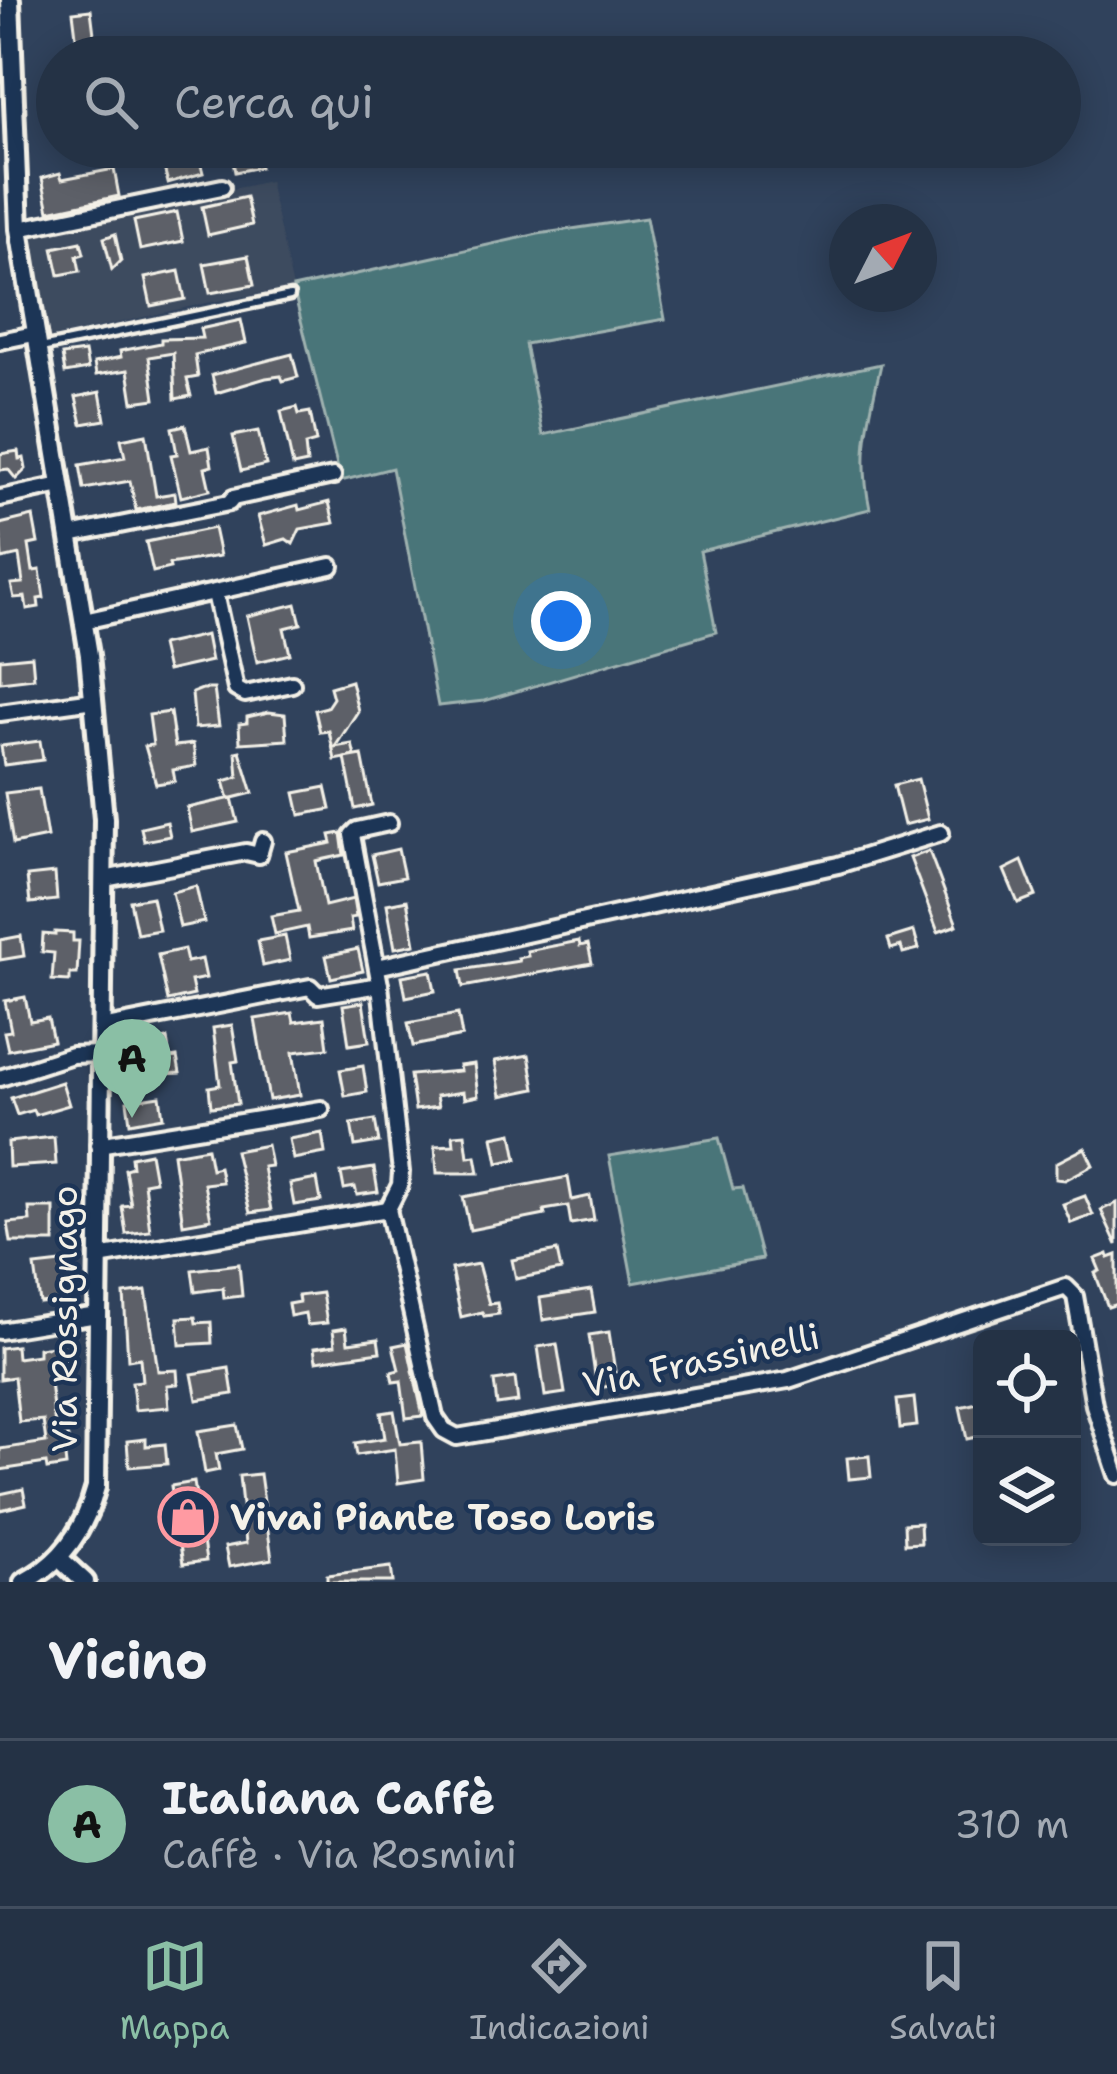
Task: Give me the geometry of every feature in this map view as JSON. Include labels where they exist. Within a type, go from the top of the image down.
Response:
[{"type":"street","name":"Via Rossignago","points":[[10,0],[8,186],[84,621],[104,819],[96,1487],[78,1533],[59,1558],[24,1582]]},
{"type":"street","points":[[19,230],[222,187]]},
{"type":"street","points":[[0,341],[36,342]]},
{"type":"street","points":[[70,535],[333,476]]},
{"type":"street","points":[[0,498],[61,485]]},
{"type":"street","points":[[84,621],[331,566]]},
{"type":"street","points":[[215,593],[236,689],[245,694],[292,684]]},
{"type":"street","points":[[0,713],[94,700]]},
{"type":"street","points":[[100,1028],[310,987],[318,994],[380,985],[352,835],[389,823]]},
{"type":"street","points":[[377,967],[838,865],[941,833]]},
{"type":"street","points":[[104,879],[246,852],[259,855],[263,842]]},
{"type":"street","name":"Via Frassinelli","points":[[380,985],[400,1172],[400,1185],[388,1209],[435,1417],[443,1430],[457,1437],[788,1380],[1066,1287],[1075,1296],[1094,1406],[1117,1475]]},
{"type":"street","points":[[0,1078],[72,1055],[100,1054]]},
{"type":"street","points":[[98,1145],[321,1108]]},
{"type":"street","points":[[98,1256],[388,1209]]},
{"type":"street","points":[[0,1331],[97,1315]]},
{"type":"street","points":[[59,1558],[85,1582]]},
{"type":"lane","points":[[36,342],[290,296]]},
{"type":"shaded area","points":[[269,181],[293,288],[47,339],[31,234]]},
{"type":"green space","points":[[646,218],[665,319],[525,344],[543,435],[881,364],[865,453],[870,509],[700,551],[716,632],[484,701],[438,706],[392,468],[341,481],[293,288],[538,234]]},
{"type":"green space","points":[[719,1138],[733,1189],[743,1188],[762,1259],[633,1283],[609,1156]]},
{"type":"building","points":[[91,10],[94,36],[76,36],[73,12]]},
{"type":"building","points":[[164,168],[202,168],[203,173],[168,183]]},
{"type":"building","points":[[114,169],[119,196],[49,211],[42,178]]},
{"type":"building","points":[[246,197],[252,225],[208,235],[202,207]]},
{"type":"building","points":[[177,212],[183,241],[140,250],[134,221]]},
{"type":"building","points":[[115,234],[121,261],[112,270],[104,238]]},
{"type":"building","points":[[81,242],[80,271],[59,275],[53,248]]},
{"type":"building","points":[[248,256],[254,285],[210,293],[204,264]]},
{"type":"building","points":[[179,271],[185,299],[151,306],[145,278]]},
{"type":"building","points":[[241,320],[246,343],[195,355],[198,377],[187,379],[191,396],[175,399],[173,353],[149,357],[155,399],[133,402],[128,370],[96,375],[94,363],[121,357],[120,351],[161,343],[161,339],[202,338],[200,329]]},
{"type":"building","points":[[85,352],[88,369],[65,373],[62,355]]},
{"type":"building","points":[[292,354],[298,377],[266,378],[216,393],[212,375]]},
{"type":"building","points":[[100,392],[105,420],[82,424],[76,397]]},
{"type":"building","points":[[297,407],[299,414],[310,412],[316,442],[305,445],[307,463],[293,466],[281,411]]},
{"type":"building","points":[[185,425],[191,451],[209,447],[212,466],[205,468],[210,490],[181,497],[171,455],[177,454],[172,428]]},
{"type":"building","points":[[258,431],[266,465],[241,471],[233,436]]},
{"type":"building","points":[[146,434],[156,496],[175,493],[176,502],[136,510],[130,481],[84,489],[80,465],[125,457],[121,439]]},
{"type":"building","points":[[18,451],[26,469],[16,479],[8,469],[0,470],[0,454]]},
{"type":"building","points":[[329,502],[334,523],[300,529],[293,544],[286,539],[266,545],[258,516]]},
{"type":"building","points":[[33,516],[38,543],[29,545],[33,571],[40,570],[44,598],[38,599],[39,607],[27,609],[25,597],[14,598],[11,584],[23,583],[19,555],[2,559],[0,524]]},
{"type":"building","points":[[214,528],[220,556],[169,564],[170,568],[153,572],[146,542]]},
{"type":"building","points":[[296,604],[301,624],[284,628],[290,654],[257,662],[247,616]]},
{"type":"building","points":[[206,635],[211,661],[167,671],[161,645]]},
{"type":"building","points":[[32,656],[34,678],[0,682],[0,659]]},
{"type":"building","points":[[351,681],[358,711],[335,747],[352,744],[355,756],[335,760],[329,731],[320,732],[315,710],[327,707],[333,698],[330,687]]},
{"type":"building","points":[[214,689],[219,726],[195,728],[192,693]]},
{"type":"building","points":[[170,712],[175,746],[193,744],[196,766],[173,770],[175,781],[156,784],[145,746],[153,745],[149,715]]},
{"type":"building","points":[[269,712],[285,714],[287,740],[240,743],[239,724]]},
{"type":"building","points":[[40,741],[43,760],[4,765],[1,746]]},
{"type":"building","points":[[240,751],[253,793],[229,799],[224,781],[238,777],[236,752]]},
{"type":"building","points":[[362,755],[372,805],[355,809],[345,758]]},
{"type":"building","points":[[918,779],[928,819],[904,825],[894,785]]},
{"type":"building","points":[[326,787],[331,809],[300,815],[295,793]]},
{"type":"building","points":[[39,789],[47,837],[13,844],[5,793]]},
{"type":"building","points":[[232,798],[238,822],[192,832],[187,808]]},
{"type":"building","points":[[167,822],[170,836],[144,841],[141,828]]},
{"type":"building","points":[[341,833],[344,855],[316,861],[325,906],[353,899],[352,931],[309,938],[307,927],[275,934],[271,916],[299,911],[286,852],[332,843],[330,835]]},
{"type":"building","points":[[398,849],[404,877],[378,882],[372,855]]},
{"type":"building","points":[[929,851],[957,925],[938,932],[910,858]]},
{"type":"building","points":[[1022,861],[1036,896],[1018,903],[1004,870]]},
{"type":"building","points":[[55,873],[57,900],[30,903],[27,876]]},
{"type":"building","points":[[196,886],[204,922],[180,927],[172,892]]},
{"type":"building","points":[[152,897],[159,930],[137,934],[130,901]]},
{"type":"building","points":[[407,900],[415,944],[395,948],[387,904]]},
{"type":"building","points":[[914,931],[919,949],[903,953],[901,946],[891,949],[888,939]]},
{"type":"building","points":[[73,933],[73,941],[79,941],[77,974],[70,974],[70,981],[52,980],[54,953],[42,952],[43,934]]},
{"type":"building","points":[[21,936],[24,956],[0,960],[0,940]]},
{"type":"building","points":[[285,936],[290,960],[263,966],[258,941]]},
{"type":"building","points":[[579,941],[580,946],[588,944],[592,963],[463,987],[460,970],[519,961],[528,956],[527,951]]},
{"type":"building","points":[[184,949],[187,962],[202,959],[206,978],[191,981],[194,995],[168,1001],[158,955]]},
{"type":"building","points":[[358,949],[363,971],[331,978],[326,956]]},
{"type":"building","points":[[431,971],[435,991],[406,997],[402,976]]},
{"type":"building","points":[[25,997],[30,1021],[48,1018],[53,1041],[8,1050],[4,1032],[11,1031],[5,1001]]},
{"type":"building","points":[[363,1002],[369,1042],[349,1045],[343,1005]]},
{"type":"building","points":[[292,1013],[294,1022],[324,1018],[328,1048],[293,1052],[300,1095],[269,1100],[255,1019]]},
{"type":"building","points":[[458,1014],[462,1036],[413,1046],[408,1023]]},
{"type":"building","points":[[232,1025],[238,1104],[211,1107],[209,1087],[220,1085],[213,1028]]},
{"type":"building","points":[[167,1039],[170,1058],[177,1057],[180,1073],[144,1075],[141,1059],[149,1057],[146,1043]]},
{"type":"building","points":[[529,1055],[535,1089],[501,1096],[495,1061]]},
{"type":"building","points":[[474,1064],[478,1096],[464,1099],[463,1092],[436,1096],[438,1107],[415,1110],[410,1075],[460,1071],[459,1066]]},
{"type":"building","points":[[363,1066],[367,1092],[345,1096],[340,1070]]},
{"type":"building","points":[[62,1082],[69,1105],[17,1115],[11,1098]]},
{"type":"building","points":[[160,1096],[163,1117],[130,1123],[127,1101]]},
{"type":"building","points":[[375,1120],[379,1142],[355,1146],[351,1124]]},
{"type":"building","points":[[322,1133],[325,1153],[293,1159],[289,1139]]},
{"type":"building","points":[[512,1133],[517,1159],[498,1163],[493,1137]]},
{"type":"building","points":[[465,1134],[468,1157],[476,1156],[479,1173],[437,1173],[435,1146],[454,1145],[453,1135]]},
{"type":"building","points":[[54,1137],[56,1164],[9,1167],[8,1142]]},
{"type":"building","points":[[267,1145],[271,1166],[263,1167],[271,1210],[250,1213],[235,1151]]},
{"type":"building","points":[[207,1148],[211,1169],[219,1167],[222,1182],[204,1184],[211,1219],[183,1224],[173,1154]]},
{"type":"building","points":[[1085,1148],[1093,1165],[1065,1180],[1056,1179],[1056,1163]]},
{"type":"building","points":[[150,1153],[155,1181],[144,1183],[150,1231],[126,1234],[122,1206],[131,1205],[125,1169],[132,1167],[131,1157]]},
{"type":"building","points":[[374,1168],[378,1192],[357,1195],[355,1187],[344,1189],[341,1173]]},
{"type":"building","points":[[568,1177],[572,1200],[590,1196],[594,1220],[571,1224],[568,1206],[470,1230],[463,1197]]},
{"type":"building","points":[[317,1179],[321,1201],[294,1205],[290,1184]]},
{"type":"building","points":[[1085,1196],[1093,1215],[1071,1223],[1063,1204]]},
{"type":"building","points":[[1117,1203],[1117,1245],[1101,1210]]},
{"type":"building","points":[[29,1208],[54,1208],[54,1242],[11,1242],[8,1223],[30,1221]]},
{"type":"building","points":[[557,1251],[561,1270],[516,1279],[512,1260]]},
{"type":"building","points":[[1108,1254],[1109,1258],[1117,1255],[1117,1304],[1108,1307],[1095,1273],[1100,1271],[1095,1259]]},
{"type":"building","points":[[62,1263],[63,1300],[40,1303],[35,1266]]},
{"type":"building","points":[[239,1264],[242,1296],[224,1298],[223,1288],[195,1292],[192,1270]]},
{"type":"building","points":[[478,1264],[489,1304],[497,1303],[499,1314],[461,1317],[451,1269]]},
{"type":"building","points":[[591,1290],[595,1312],[543,1320],[540,1298]]},
{"type":"building","points":[[146,1291],[158,1371],[177,1370],[178,1384],[167,1385],[169,1407],[135,1410],[132,1382],[142,1381],[140,1358],[128,1360],[124,1294]]},
{"type":"building","points":[[322,1293],[327,1323],[307,1325],[305,1313],[290,1316],[288,1304],[299,1302],[298,1296]]},
{"type":"building","points":[[195,1317],[196,1323],[211,1322],[212,1343],[180,1345],[178,1318]]},
{"type":"building","points":[[346,1328],[348,1343],[378,1339],[380,1352],[316,1361],[314,1348],[335,1345],[333,1330]]},
{"type":"building","points":[[609,1332],[617,1385],[597,1388],[589,1335]]},
{"type":"building","points":[[407,1343],[423,1416],[406,1418],[401,1381],[393,1382],[391,1372],[399,1370],[393,1346]]},
{"type":"building","points":[[557,1344],[565,1393],[545,1396],[538,1347]]},
{"type":"building","points":[[61,1345],[69,1380],[50,1382],[56,1435],[67,1433],[70,1447],[64,1448],[66,1466],[47,1469],[46,1463],[0,1470],[0,1449],[46,1442],[43,1420],[19,1422],[14,1377],[0,1379],[0,1348],[16,1346],[17,1358],[38,1355],[38,1348]]},
{"type":"building","points":[[229,1368],[233,1394],[197,1400],[192,1374]]},
{"type":"building","points":[[515,1378],[518,1402],[497,1405],[494,1381]]},
{"type":"building","points":[[914,1398],[917,1426],[900,1428],[897,1400]]},
{"type":"building","points":[[973,1404],[973,1438],[967,1439],[960,1407]]},
{"type":"building","points":[[394,1411],[400,1444],[421,1442],[424,1479],[398,1483],[395,1449],[357,1455],[355,1443],[385,1438],[381,1413]]},
{"type":"building","points":[[237,1425],[242,1449],[216,1454],[219,1470],[205,1473],[198,1431]]},
{"type":"building","points":[[146,1439],[146,1446],[165,1444],[167,1464],[129,1467],[127,1441]]},
{"type":"building","points":[[869,1456],[871,1477],[849,1479],[847,1458]]},
{"type":"building","points":[[260,1474],[272,1559],[229,1567],[225,1547],[246,1543],[239,1476]]},
{"type":"building","points":[[194,1482],[206,1561],[183,1564],[171,1486]]},
{"type":"building","points":[[23,1489],[26,1504],[0,1510],[0,1494]]},
{"type":"building","points":[[920,1523],[921,1543],[905,1544],[904,1524]]},
{"type":"building","points":[[391,1567],[393,1582],[327,1582],[327,1575]]},
{"type":"place","name":"Italiana Caffè","points":[[132,1118]]},
{"type":"place","name":"Vivai Piante Toso Loris","points":[[188,1517]]}]
